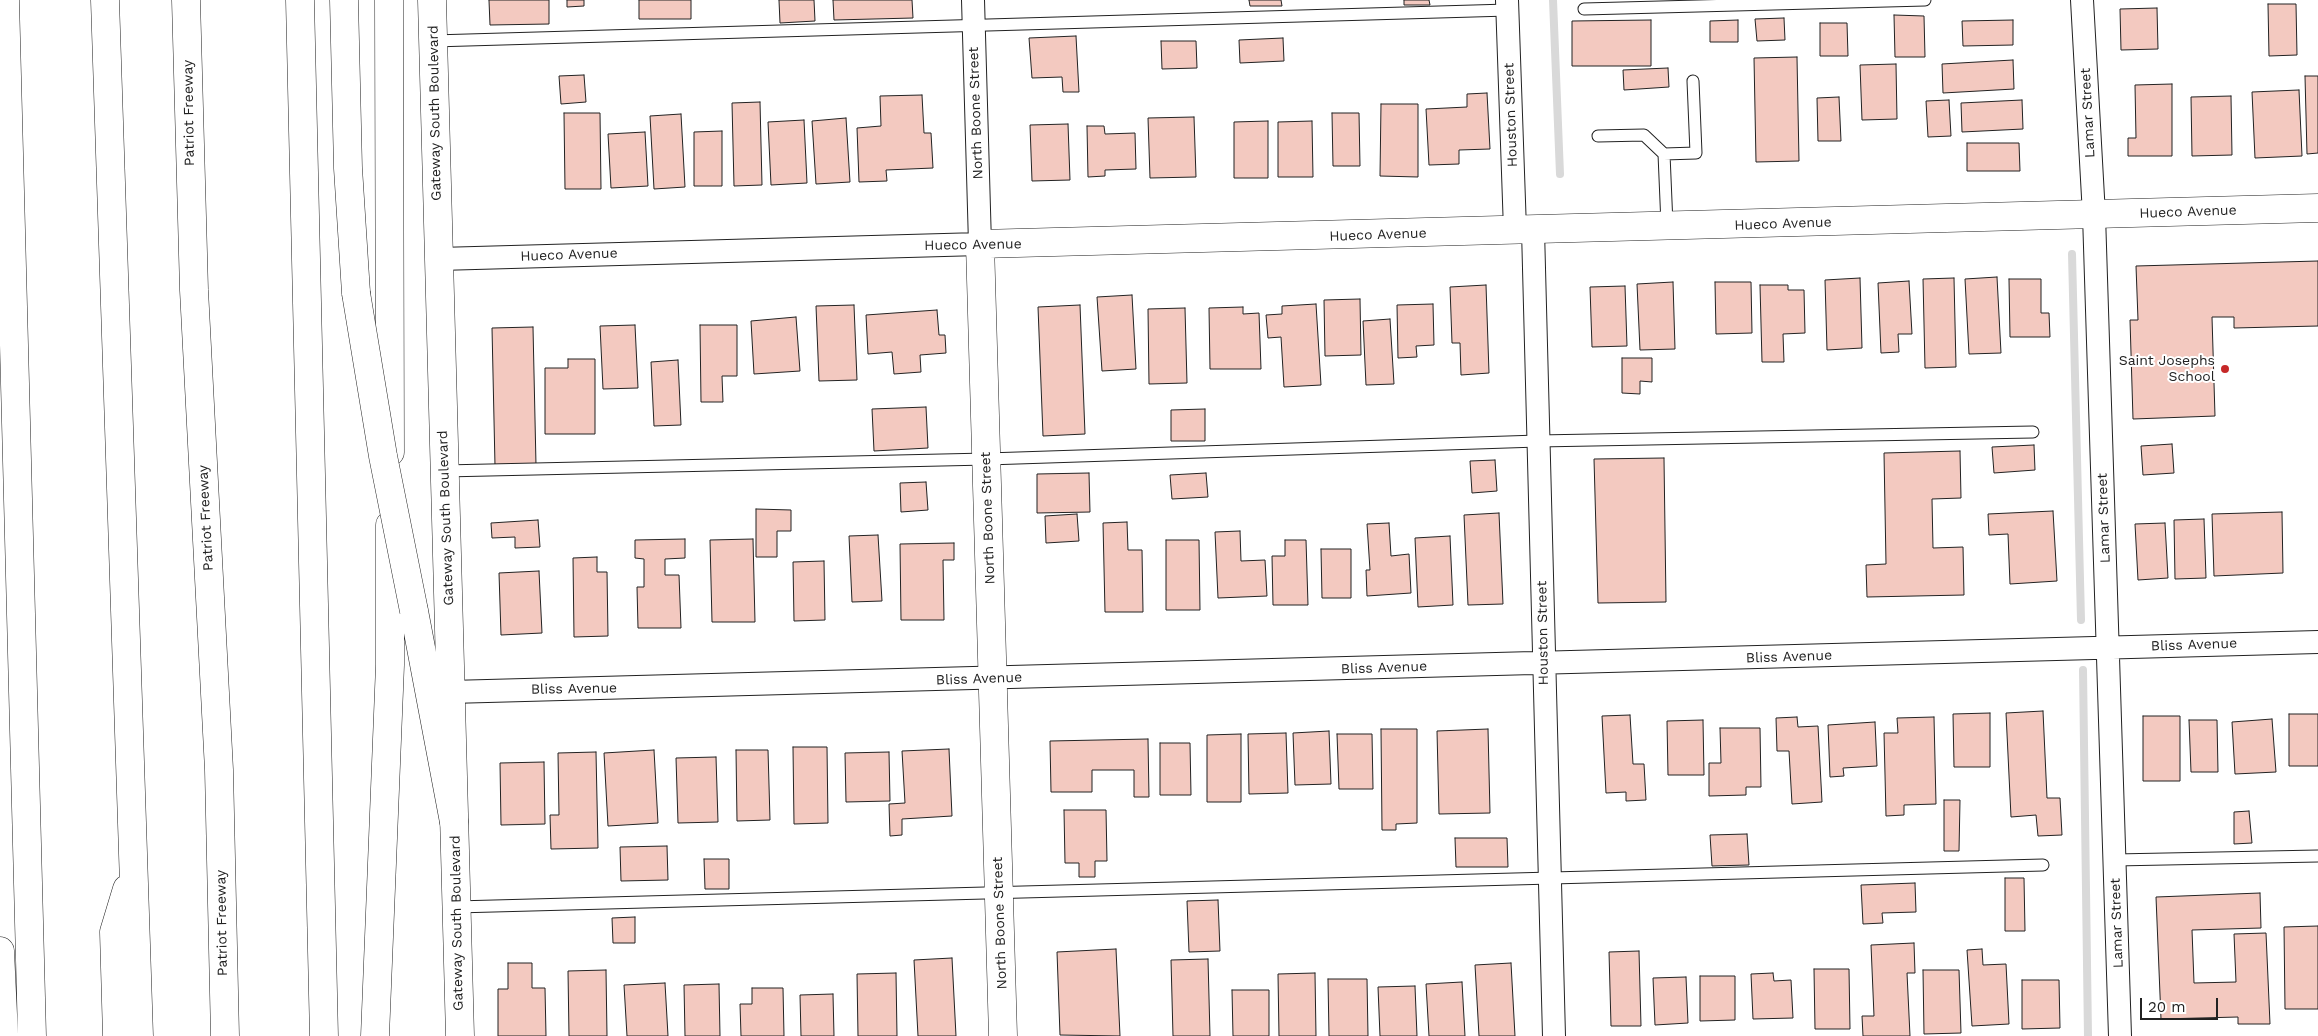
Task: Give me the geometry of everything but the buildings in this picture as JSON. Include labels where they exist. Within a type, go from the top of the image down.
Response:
[{"type":"main road","points":[[5,0],[32,1036]]},
{"type":"main road","points":[[105,0],[139,1036]]},
{"type":"main road","name":"Patriot Freeway","points":[[186,0],[194,290],[219,770],[224,1036]]},
{"type":"main road","points":[[300,0],[324,1036]]},
{"type":"main road","points":[[344,0],[348,168],[356,294],[383,456],[454,822]]},
{"type":"main road","points":[[375,1036],[390,665],[389,0]]},
{"type":"main road","name":"Gateway South Boulevard","points":[[432,0],[460,1036]]},
{"type":"main road","name":"Hueco Avenue","points":[[980,244],[2318,208]]},
{"type":"main road","name":"North Boone Street","points":[[980,244],[1003,1036]]},
{"type":"main road","points":[[117,1036],[114,932],[134,866]]},
{"type":"main road","points":[[0,951],[4,1036]]},
{"type":"street","name":"North Boone Street","points":[[973,0],[980,244]]},
{"type":"street","name":"Lamar Street","points":[[2082,0],[2094,215],[2120,1036]]},
{"type":"street","name":"Houston Street","points":[[1508,5],[1538,441],[1554,1036]]},
{"type":"street","name":"Hueco Avenue","points":[[438,259],[980,244]]},
{"type":"street","name":"Bliss Avenue","points":[[450,692],[993,679],[2318,642]]},
{"type":"lane","points":[[1584,9],[1925,0]]},
{"type":"lane","points":[[433,41],[1508,5]]},
{"type":"lane","points":[[1664,154],[1696,153],[1693,81]]},
{"type":"lane","points":[[1598,136],[1644,135],[1664,154],[1667,227]]},
{"type":"lane","points":[[444,471],[987,459],[1538,441],[2033,432]]},
{"type":"lane","points":[[2115,860],[2318,856]]},
{"type":"lane","points":[[456,907],[2042,865]]},
{"type":"waterway","points":[[1553,0],[1560,174]]},
{"type":"waterway","points":[[2072,254],[2081,620]]},
{"type":"waterway","points":[[2083,670],[2088,1036]]},
{"type":"place","name":"Saint Josephs School","points":[[2225,369]]}]
